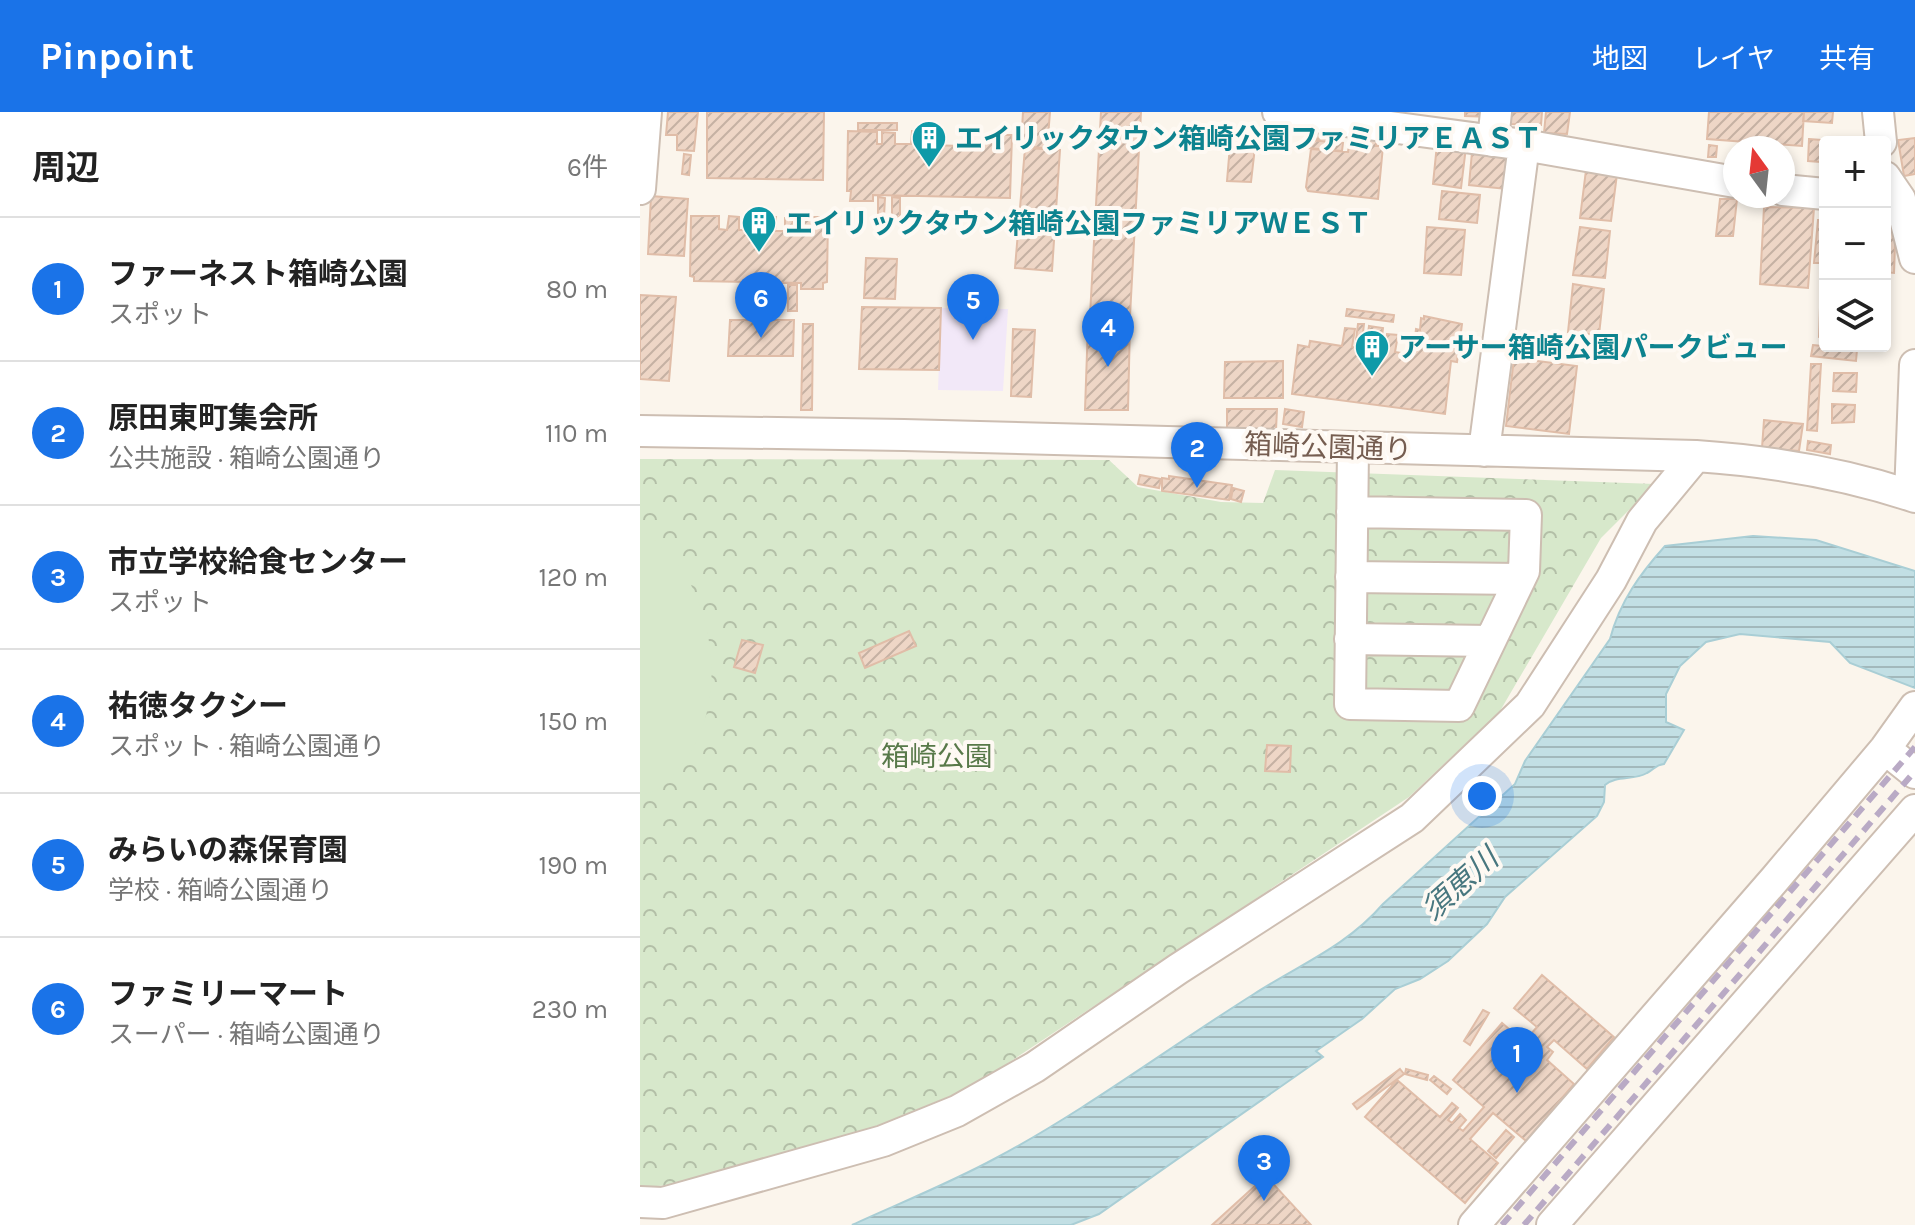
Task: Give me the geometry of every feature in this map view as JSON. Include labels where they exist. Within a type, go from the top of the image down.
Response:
[{"type":"street","points":[[640,189],[646,112]]},
{"type":"street","points":[[1278,112],[1495,127],[1524,145],[1723,180]]},
{"type":"street","points":[[1878,112],[1880,136]]},
{"type":"street","points":[[1484,451],[1524,145]]},
{"type":"street","points":[[1795,191],[1819,193]]},
{"type":"street","points":[[1896,194],[1915,258]]},
{"type":"street","points":[[1913,496],[1915,365]]},
{"type":"street","name":"箱崎公園通り","points":[[640,431],[1696,456],[1794,466],[1913,496]]},
{"type":"street","points":[[1352,512],[1526,515],[1524,571],[1459,706],[1350,704],[1350,639],[1351,577],[1352,512],[1353,449]]},
{"type":"street","points":[[640,1202],[663,1203],[883,1141],[957,1111],[1035,1067],[1178,969],[1412,818],[1530,705],[1611,580],[1642,521],[1696,456]]},
{"type":"street","points":[[1351,577],[1520,579]]},
{"type":"street","points":[[1350,639],[1490,641]]},
{"type":"street","points":[[1474,1225],[1775,879],[1885,749],[1915,707]]},
{"type":"street","points":[[1885,749],[1915,773]]},
{"type":"street","points":[[1552,1225],[1915,810]]},
{"type":"shaded area","points":[[941,308],[1008,309],[1003,391],[938,390]]},
{"type":"green space","name":"箱崎公園","points":[[640,459],[1109,460],[1138,487],[1221,502],[1263,503],[1275,470],[1655,484],[1601,538],[1500,711],[1409,797],[972,1087],[852,1136],[674,1185],[640,1187]]},
{"type":"green space","points":[[640,527],[676,562],[692,587],[707,632],[711,680],[703,727],[693,748],[665,784],[640,796]]},
{"type":"water","name":"須恵川","points":[[1753,536],[1816,540],[1915,571],[1915,688],[1850,663],[1830,642],[1740,634],[1706,642],[1680,666],[1666,694],[1666,722],[1684,730],[1664,764],[1642,775],[1605,785],[1604,802],[1597,816],[1505,897],[1487,924],[1448,961],[1420,979],[1395,989],[1362,1019],[1316,1051],[1323,1057],[1099,1214],[1071,1225],[852,1225],[961,1176],[1029,1139],[1354,932],[1515,784],[1525,761],[1610,639],[1619,612],[1632,589],[1665,546]]},
{"type":"building","points":[[668,112],[698,112],[694,151],[677,150],[677,135],[666,135]]},
{"type":"building","points":[[707,112],[824,112],[823,180],[707,178]]},
{"type":"building","points":[[1023,112],[1050,112],[1048,137],[1055,138],[1055,149],[1021,146]]},
{"type":"building","points":[[1101,112],[1141,112],[1130,316],[1090,316]]},
{"type":"building","points":[[1465,112],[1492,112],[1492,117],[1465,116]]},
{"type":"building","points":[[1509,112],[1542,112],[1541,125],[1509,124]]},
{"type":"building","points":[[1546,112],[1570,112],[1567,134],[1544,133]]},
{"type":"building","points":[[1709,112],[1804,112],[1802,146],[1795,145],[1795,136],[1723,136],[1723,140],[1707,139]]},
{"type":"building","points":[[1804,112],[1833,112],[1832,123],[1803,121]]},
{"type":"building","points":[[858,123],[897,123],[897,130],[858,130]]},
{"type":"building","points":[[1310,130],[1338,132],[1337,140],[1309,138]]},
{"type":"building","name":"エイリックタウン箱崎公園ファミリアＥＡＳＴ","points":[[848,131],[877,132],[877,144],[882,144],[882,132],[895,133],[895,144],[911,144],[912,131],[921,132],[921,145],[966,146],[966,132],[973,132],[975,146],[983,146],[983,135],[1012,135],[1010,198],[873,195],[873,201],[850,201],[851,191],[847,191]]},
{"type":"building","points":[[1253,131],[1262,132],[1261,145],[1252,144]]},
{"type":"building","points":[[1350,137],[1377,140],[1376,146],[1383,146],[1378,199],[1308,191],[1311,149],[1348,152]]},
{"type":"building","points":[[1915,138],[1915,174],[1904,176],[1898,140]]},
{"type":"building","points":[[1809,139],[1819,140],[1819,162],[1808,161]]},
{"type":"building","points":[[1309,140],[1343,143],[1342,151],[1308,148]]},
{"type":"building","points":[[1437,144],[1466,147],[1461,188],[1433,184]]},
{"type":"building","points":[[1230,145],[1255,147],[1251,182],[1227,181]]},
{"type":"building","points":[[1709,145],[1717,146],[1716,157],[1708,157]]},
{"type":"building","points":[[1025,148],[1060,150],[1052,271],[1015,268]]},
{"type":"building","points":[[1472,152],[1509,155],[1506,189],[1469,185]]},
{"type":"building","points":[[684,154],[691,155],[689,175],[682,174]]},
{"type":"building","points":[[1586,170],[1617,174],[1611,221],[1580,218]]},
{"type":"building","points":[[1442,191],[1480,195],[1477,223],[1439,219]]},
{"type":"building","points":[[651,196],[688,199],[684,256],[648,254]]},
{"type":"building","points":[[878,197],[885,198],[884,216],[878,216]]},
{"type":"building","points":[[892,197],[900,198],[900,217],[892,217]]},
{"type":"building","points":[[1720,199],[1723,199],[1723,208],[1736,208],[1733,236],[1716,236]]},
{"type":"building","points":[[1764,208],[1814,208],[1808,288],[1760,284]]},
{"type":"building","name":"エイリックタウン箱崎公園ファミリアＷＥＳＴ","points":[[691,216],[719,216],[719,229],[727,230],[729,216],[739,217],[739,230],[765,230],[765,217],[776,217],[775,231],[785,231],[785,218],[793,218],[792,230],[799,230],[799,217],[828,217],[827,282],[823,283],[823,289],[801,289],[801,283],[694,281],[694,277],[690,276]]},
{"type":"building","points":[[1891,218],[1896,218],[1894,273],[1891,273]]},
{"type":"building","points":[[1818,220],[1819,220],[1819,263],[1814,263]]},
{"type":"building","points":[[1427,227],[1465,230],[1461,275],[1424,273]]},
{"type":"building","points":[[1580,227],[1610,231],[1605,278],[1573,275]]},
{"type":"building","points":[[866,258],[897,259],[895,299],[864,298]]},
{"type":"building","points":[[773,284],[780,285],[779,312],[772,312]]},
{"type":"building","points":[[1573,284],[1604,289],[1599,335],[1568,332]]},
{"type":"building","points":[[788,285],[797,285],[797,311],[788,311]]},
{"type":"building","points":[[640,295],[676,297],[669,381],[640,379]]},
{"type":"building","points":[[862,307],[941,308],[939,370],[859,369]]},
{"type":"building","points":[[1347,309],[1394,315],[1393,322],[1346,316]]},
{"type":"building","name":"アーサー箱崎公園パークビュー","points":[[1424,316],[1462,324],[1457,362],[1451,361],[1445,414],[1292,394],[1298,345],[1309,347],[1310,341],[1342,346],[1345,328],[1355,329],[1352,347],[1385,351],[1387,334],[1398,335],[1395,352],[1413,355],[1416,329],[1420,330]]},
{"type":"building","points":[[730,320],[794,320],[793,356],[728,356]]},
{"type":"building","points":[[803,324],[813,324],[812,410],[801,410]]},
{"type":"building","points":[[1088,324],[1130,324],[1128,410],[1085,410]]},
{"type":"building","points":[[1358,324],[1364,324],[1361,349],[1355,348]]},
{"type":"building","points":[[1369,326],[1383,328],[1380,351],[1366,349]]},
{"type":"building","points":[[1013,329],[1035,330],[1031,397],[1011,396]]},
{"type":"building","points":[[1813,345],[1819,346],[1819,352],[1857,352],[1856,361],[1811,356]]},
{"type":"building","points":[[1514,358],[1577,366],[1569,434],[1506,426]]},
{"type":"building","points":[[1283,361],[1283,398],[1224,398],[1225,362]]},
{"type":"building","points":[[1811,364],[1821,364],[1817,431],[1807,430]]},
{"type":"building","points":[[1834,373],[1857,373],[1856,392],[1833,391]]},
{"type":"building","points":[[1832,404],[1855,405],[1854,422],[1832,423]]},
{"type":"building","points":[[1227,409],[1277,409],[1276,430],[1227,430]]},
{"type":"building","points":[[1285,409],[1304,412],[1302,427],[1283,424]]},
{"type":"building","points":[[1764,420],[1803,424],[1799,451],[1762,448]]},
{"type":"building","points":[[1808,441],[1831,445],[1830,454],[1807,450]]},
{"type":"building","points":[[1140,475],[1161,479],[1159,488],[1138,484]]},
{"type":"building","points":[[1169,476],[1232,485],[1229,500],[1162,491],[1162,478],[1169,479]]},
{"type":"building","points":[[1233,488],[1244,491],[1241,502],[1231,499]]},
{"type":"building","points":[[909,631],[916,646],[865,668],[859,653]]},
{"type":"building","points":[[742,640],[763,645],[755,673],[734,667]]},
{"type":"building","points":[[1267,745],[1291,746],[1290,772],[1265,771]]},
{"type":"building","points":[[1542,975],[1614,1037],[1587,1069],[1554,1040],[1547,1047],[1553,1052],[1547,1060],[1574,1084],[1526,1141],[1493,1113],[1470,1139],[1498,1163],[1465,1203],[1365,1117],[1397,1080],[1440,1117],[1452,1103],[1458,1108],[1448,1120],[1452,1123],[1460,1114],[1466,1120],[1459,1128],[1463,1131],[1484,1107],[1453,1080],[1502,1023],[1524,1042],[1537,1027],[1514,1008]]},
{"type":"building","points":[[1483,1010],[1489,1013],[1470,1045],[1464,1041]]},
{"type":"building","points":[[1400,1069],[1404,1074],[1357,1109],[1353,1104]]},
{"type":"building","points":[[1406,1069],[1428,1075],[1427,1080],[1405,1074]]},
{"type":"building","points":[[1434,1076],[1451,1089],[1447,1094],[1430,1080]]},
{"type":"building","points":[[1506,1130],[1514,1137],[1496,1158],[1488,1151]]},
{"type":"building","points":[[1266,1176],[1311,1225],[1212,1225]]},
{"type":"railway","points":[[1502,1225],[1915,747]]},
{"type":"railway","points":[[1524,1225],[1915,771]]},
{"type":"place","name":"エイリックタウン箱崎公園ファミリアＥＡＳＴ","points":[[929,169]]},
{"type":"place","name":"エイリックタウン箱崎公園ファミリアＷＥＳＴ","points":[[759,254]]},
{"type":"place","name":"ファミリーマート","points":[[761,338]]},
{"type":"place","name":"みらいの森保育園","points":[[973,340]]},
{"type":"place","name":"祐徳タクシー","points":[[1108,367]]},
{"type":"place","name":"アーサー箱崎公園パークビュー","points":[[1372,378]]},
{"type":"place","name":"原田東町集会所","points":[[1197,488]]},
{"type":"place","name":"ファーネスト箱崎公園","points":[[1517,1093]]},
{"type":"place","name":"市立学校給食センター","points":[[1264,1201]]}]
